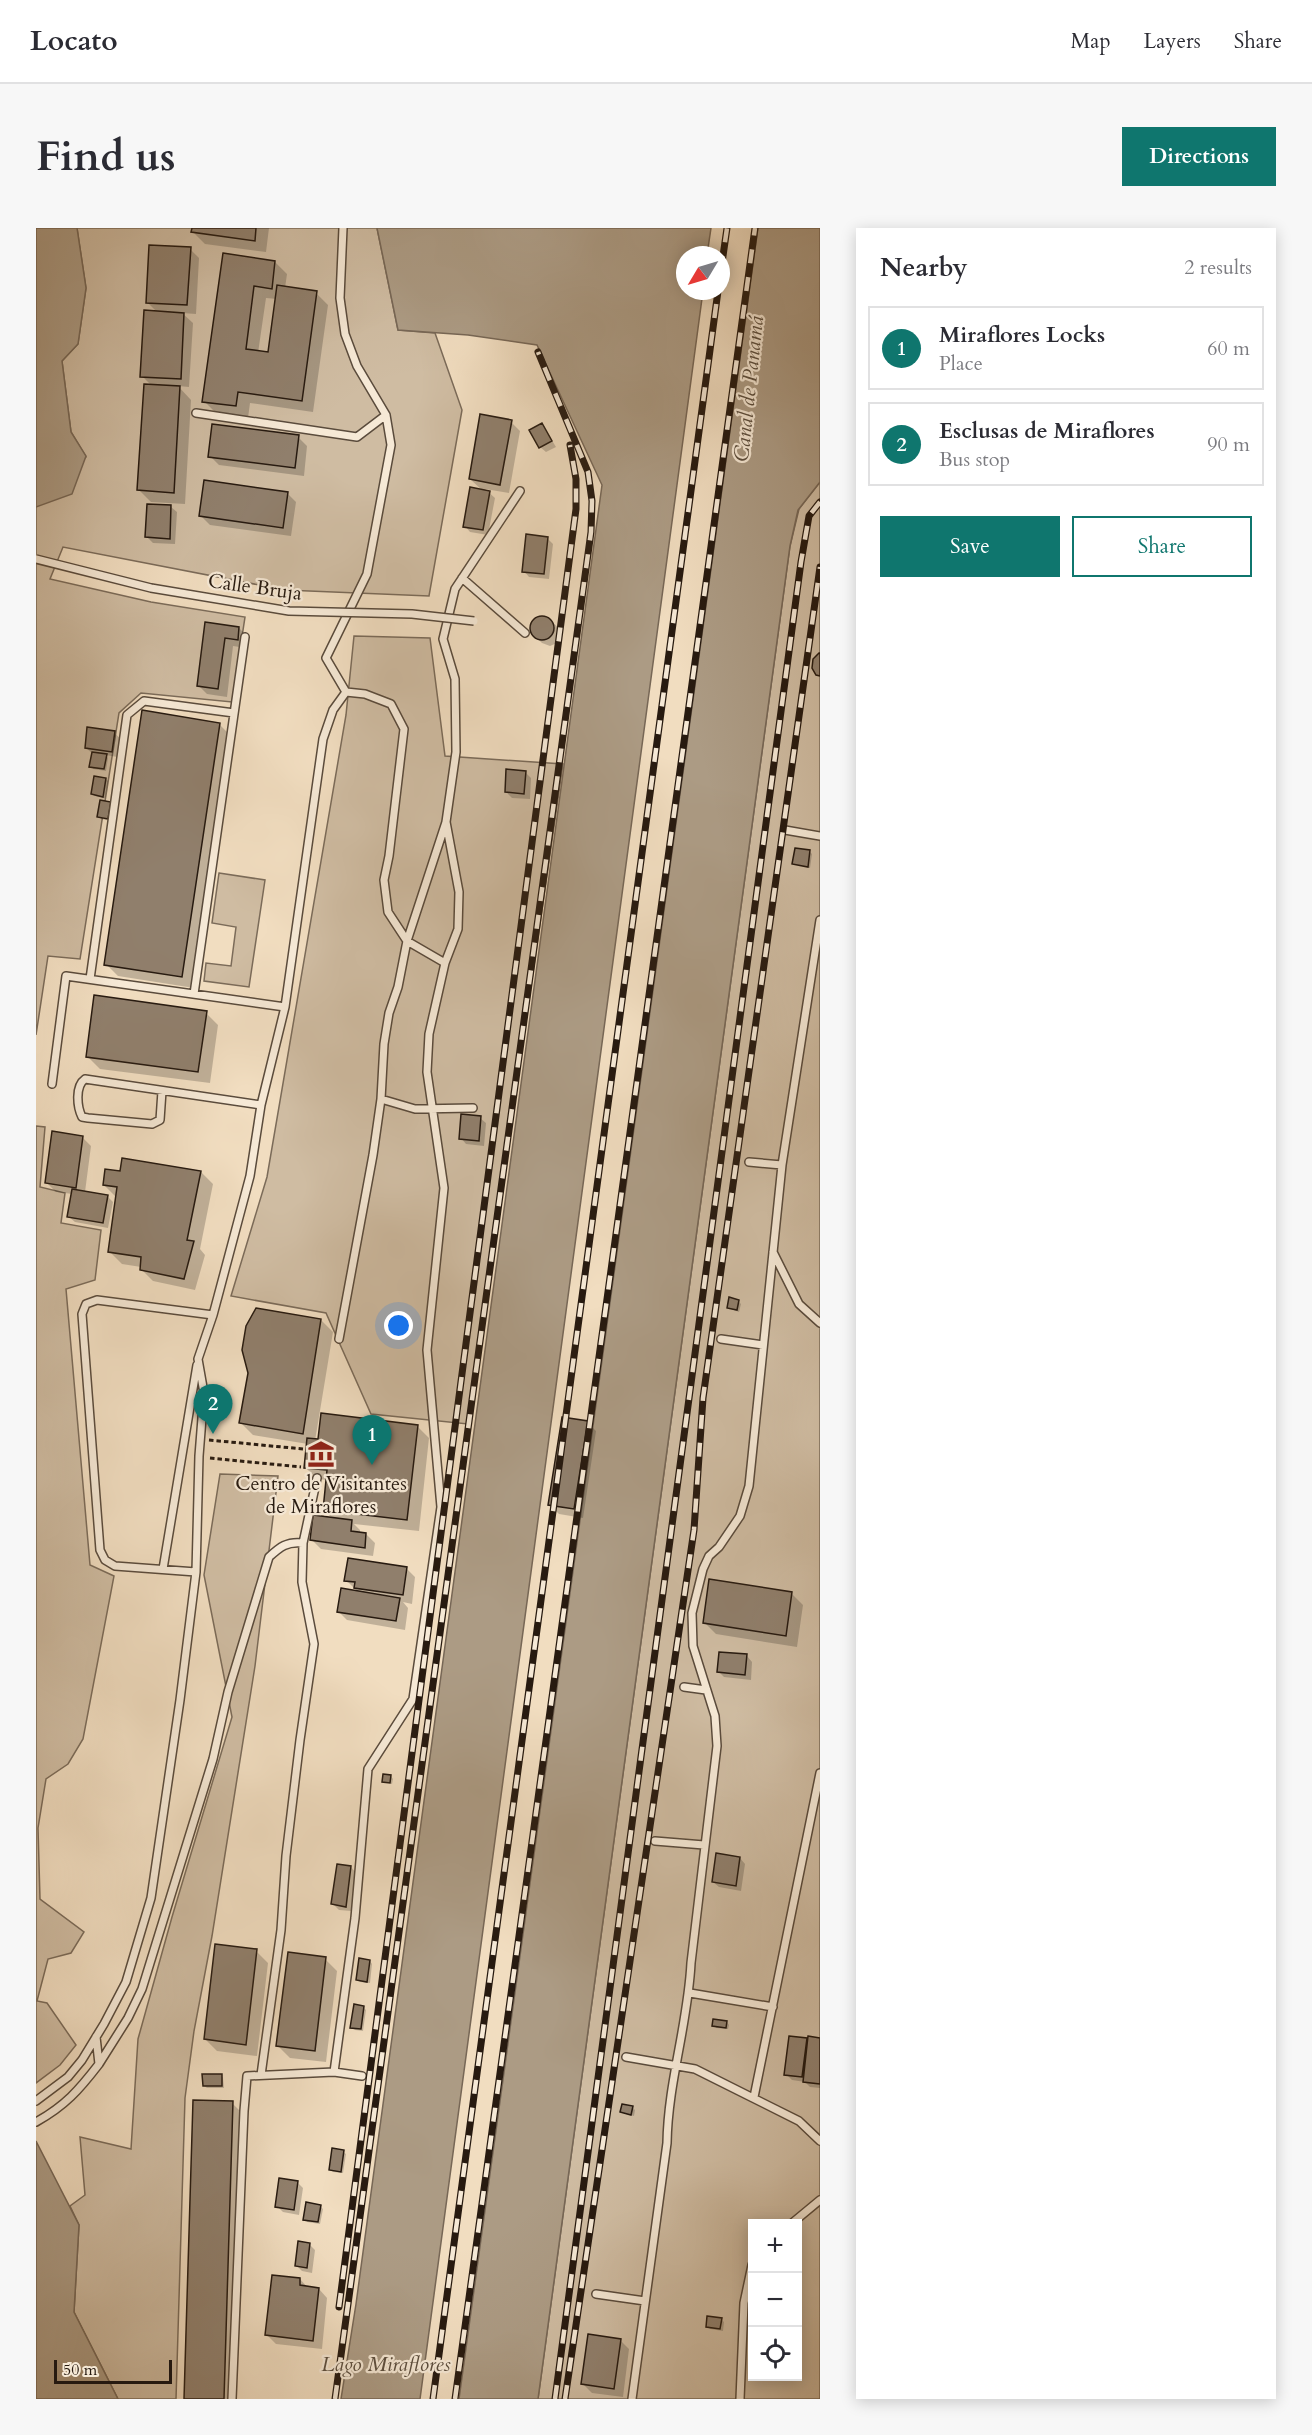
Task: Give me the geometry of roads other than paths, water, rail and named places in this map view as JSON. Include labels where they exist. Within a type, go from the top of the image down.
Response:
[{"type":"lane","points":[[343,228],[340,298],[345,334],[357,366],[386,414],[391,445],[367,574],[326,658],[346,692]]},
{"type":"lane","points":[[196,413],[357,437],[386,414]]},
{"type":"lane","points":[[339,1339],[381,1099],[384,1044],[389,1013],[398,987],[407,940],[446,822],[456,752],[455,679],[443,639],[455,589],[520,491]]},
{"type":"lane","name":"Calle Bruja","points":[[36,559],[151,588],[289,611],[412,614],[474,621]]},
{"type":"lane","points":[[462,578],[525,633]]},
{"type":"lane","points":[[194,994],[245,637]]},
{"type":"lane","points":[[346,692],[365,694],[391,704],[404,729],[389,856],[384,880],[388,912],[407,940],[446,963]]},
{"type":"lane","points":[[163,1569],[198,1359],[213,1315],[250,1176],[261,1105],[285,1006],[322,739],[333,710],[346,692]]},
{"type":"lane","points":[[90,979],[128,715],[144,701],[234,713]]},
{"type":"lane","points":[[334,2072],[355,1918],[369,1769],[413,1699],[441,1507],[427,1350],[444,1188],[427,1072],[429,1034],[446,963],[458,929],[459,892],[446,822]]},
{"type":"lane","points":[[785,830],[820,836]]},
{"type":"lane","points":[[632,2399],[667,2143],[668,2109],[690,1993],[704,1845],[717,1746],[715,1716],[693,1646],[692,1613],[703,1569],[709,1556],[731,1530],[746,1501],[782,1165],[820,920]]},
{"type":"lane","points":[[52,1084],[66,976],[285,1006]]},
{"type":"lane","points":[[162,1091],[160,1120],[153,1124],[82,1117],[79,1111],[79,1086],[85,1079],[261,1105]]},
{"type":"lane","points":[[381,1099],[415,1109],[473,1108]]},
{"type":"lane","points":[[749,1162],[782,1165]]},
{"type":"lane","points":[[772,1249],[799,1304],[820,1323]]},
{"type":"lane","points":[[196,1572],[115,1566],[105,1560],[100,1550],[82,1314],[86,1304],[97,1300],[213,1315]]},
{"type":"lane","points":[[721,1339],[764,1345]]},
{"type":"lane","points":[[36,2101],[68,2077],[82,2060],[96,2036],[126,1982],[151,1898],[174,1746],[196,1572],[199,1456],[204,1393],[198,1359]]},
{"type":"lane","points":[[261,2075],[281,1930],[286,1856],[300,1740],[314,1644],[303,1594],[303,1543],[317,1478]]},
{"type":"lane","points":[[36,2122],[75,2096],[99,2064],[128,2018],[142,1989],[213,1759],[228,1692],[269,1557],[278,1548],[291,1541],[303,1543]]},
{"type":"lane","points":[[684,1687],[706,1690]]},
{"type":"lane","points":[[754,2097],[820,1773]]},
{"type":"lane","points":[[655,1841],[704,1845]]},
{"type":"lane","points":[[690,1993],[773,2007]]},
{"type":"lane","points":[[96,2036],[99,2064]]},
{"type":"lane","points":[[626,2057],[677,2064],[695,2069],[798,2121],[820,2141]]},
{"type":"lane","points":[[232,2399],[247,2076],[334,2072],[362,2076]]},
{"type":"lane","points":[[796,2219],[820,2200]]},
{"type":"lane","points":[[740,2399],[744,2303],[751,2273]]},
{"type":"lane","points":[[596,2294],[645,2301]]},
{"type":"water","points":[[36,228],[77,228],[86,288],[78,344],[62,361],[71,432],[86,456],[72,494],[36,507]]},
{"type":"water","name":"Lago Miraflores","points":[[377,228],[711,228],[708,246],[676,246],[676,300],[702,300],[420,2399],[341,2399],[356,2304],[602,485],[537,345],[468,335],[398,330]]},
{"type":"water","name":"Canal de Panamá","points":[[758,228],[820,228],[820,482],[798,510],[790,546],[538,2399],[459,2399]]},
{"type":"water","points":[[36,2141],[79,2225],[74,2312],[118,2399],[36,2399]]},
{"type":"railway","points":[[724,246],[727,228]]},
{"type":"railway","points":[[455,2399],[755,228]]},
{"type":"railway","points":[[433,2399],[717,300]]},
{"type":"railway","points":[[335,2399],[591,532],[592,501],[588,472],[538,352]]},
{"type":"railway","points":[[339,2307],[576,509],[576,479],[570,445]]},
{"type":"railway","points":[[555,2399],[801,562],[809,516],[820,502]]},
{"type":"railway","points":[[565,2399],[694,1530],[703,1398],[820,567]]},
{"type":"place","name":"Esclusas de Miraflores","points":[[213,1434]]},
{"type":"place","name":"Centro de Visitantes de Miraflores","points":[[321,1454]]},
{"type":"place","name":"Miraflores Locks","points":[[372,1465]]}]
